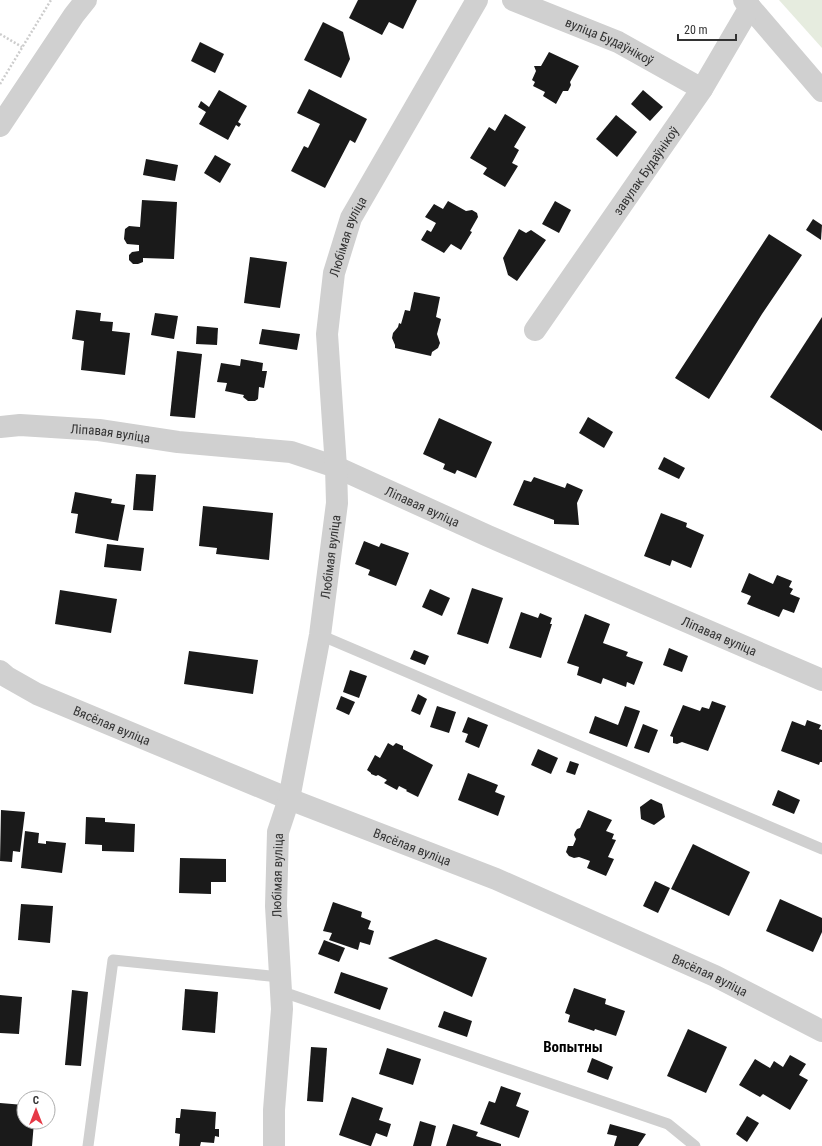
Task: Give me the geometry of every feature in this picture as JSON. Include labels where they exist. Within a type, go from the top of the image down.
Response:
[{"type":"street","points":[[0,126],[74,15],[86,0]]},
{"type":"street","name":"Любімая вуліца","points":[[274,1146],[274,1110],[282,1009],[276,906],[278,832],[289,799],[320,635],[337,504],[327,334],[334,273],[351,218],[477,0]]},
{"type":"street","name":"вуліца Будаўнікоў","points":[[513,0],[618,42],[702,89]]},
{"type":"street","points":[[747,4],[822,91]]},
{"type":"street","name":"завулак Будаўнікоў","points":[[536,330],[702,89],[747,4]]},
{"type":"street","name":"Ліпавая вуліца","points":[[0,427],[20,425],[99,430],[178,442],[291,452],[336,467],[488,536],[822,680]]},
{"type":"street","name":"Вясёлая вуліца","points":[[0,671],[7,677],[37,694],[289,799],[496,879],[715,976],[822,1031]]},
{"type":"lane","points":[[320,635],[822,849]]},
{"type":"lane","points":[[88,1146],[113,960],[280,984],[668,1124],[695,1146]]},
{"type":"path","points":[[0,84],[50,0]]},
{"type":"path","points":[[0,34],[22,47]]},
{"type":"shaded area","points":[[779,0],[822,0],[822,48]]},
{"type":"building","points":[[358,0],[417,0],[403,29],[389,22],[382,35],[349,18]]},
{"type":"building","points":[[323,22],[343,32],[350,59],[341,78],[304,60]]},
{"type":"building","points":[[200,42],[224,54],[215,73],[191,61]]},
{"type":"building","points":[[549,52],[579,66],[570,82],[571,85],[568,91],[563,91],[556,104],[543,96],[545,92],[533,86],[535,82],[532,80],[536,71],[534,66],[541,66]]},
{"type":"building","points":[[309,89],[367,119],[355,143],[350,140],[325,188],[291,171],[304,146],[308,148],[320,124],[297,113]]},
{"type":"building","points":[[219,90],[247,106],[238,122],[241,124],[239,127],[236,125],[228,140],[199,124],[206,112],[198,107],[201,101],[209,107]]},
{"type":"building","points":[[643,90],[663,107],[650,121],[631,104]]},
{"type":"building","points":[[505,114],[526,127],[514,147],[519,150],[512,163],[518,166],[505,187],[483,174],[487,168],[470,158],[489,127],[495,131]]},
{"type":"building","points":[[616,115],[637,132],[617,157],[596,139]]},
{"type":"building","points":[[215,155],[231,164],[220,183],[204,173]]},
{"type":"building","points":[[146,159],[178,165],[175,181],[143,175]]},
{"type":"building","points":[[142,200],[177,202],[174,259],[143,258],[143,262],[138,264],[133,264],[129,260],[129,255],[132,252],[139,251],[139,245],[127,244],[124,239],[125,229],[129,226],[140,227]]},
{"type":"building","points":[[448,201],[466,211],[472,210],[477,213],[478,217],[470,231],[472,232],[461,250],[451,244],[444,253],[421,240],[427,230],[431,232],[436,223],[425,217],[434,204],[443,209]]},
{"type":"building","points":[[555,201],[571,210],[559,233],[542,224]]},
{"type":"building","points":[[813,219],[822,225],[821,240],[806,230]]},
{"type":"building","points":[[519,229],[526,233],[531,230],[546,240],[517,281],[508,275],[503,258]]},
{"type":"building","points":[[769,234],[802,255],[762,314],[709,399],[675,378]]},
{"type":"building","points":[[250,257],[287,262],[280,308],[244,303]]},
{"type":"building","points":[[414,292],[440,297],[436,317],[441,319],[437,334],[440,343],[438,348],[432,352],[431,356],[395,348],[392,338],[393,333],[398,327],[399,323],[401,324],[405,310],[410,311]]},
{"type":"building","points":[[76,310],[101,313],[100,321],[113,322],[112,331],[130,333],[125,375],[81,370],[84,341],[72,339]]},
{"type":"building","points":[[155,313],[178,316],[174,339],[151,335]]},
{"type":"building","points":[[822,317],[822,431],[770,397]]},
{"type":"building","points":[[197,326],[218,328],[217,345],[196,344]]},
{"type":"building","points":[[262,329],[300,334],[297,350],[259,344]]},
{"type":"building","points":[[177,351],[202,354],[195,418],[170,416]]},
{"type":"building","points":[[241,359],[263,363],[262,371],[267,371],[264,388],[259,387],[258,399],[255,401],[248,401],[243,397],[244,395],[225,391],[227,383],[217,382],[221,363],[240,366]]},
{"type":"building","points":[[588,417],[613,432],[604,448],[579,433]]},
{"type":"building","points":[[439,418],[492,442],[476,478],[457,470],[455,474],[443,469],[445,464],[423,454]]},
{"type":"building","points":[[664,457],[685,468],[679,479],[658,469]]},
{"type":"building","points":[[136,474],[156,475],[153,511],[133,510]]},
{"type":"building","points":[[534,477],[565,488],[567,483],[583,490],[577,503],[579,525],[554,524],[554,520],[513,505],[524,480],[531,482]]},
{"type":"building","points":[[75,492],[112,499],[111,503],[125,505],[118,541],[75,533],[78,514],[71,513]]},
{"type":"building","points":[[203,506],[273,513],[269,560],[216,554],[217,548],[199,546]]},
{"type":"building","points":[[661,513],[687,523],[686,527],[704,535],[691,568],[672,560],[670,566],[644,556]]},
{"type":"building","points":[[364,541],[379,547],[381,543],[409,553],[396,586],[368,575],[370,570],[355,564]]},
{"type":"building","points":[[107,544],[144,548],[141,571],[104,567]]},
{"type":"building","points":[[749,573],[773,584],[777,575],[792,581],[789,587],[793,589],[790,594],[800,598],[794,613],[783,609],[779,617],[747,604],[751,596],[741,592]]},
{"type":"building","points":[[472,588],[503,598],[488,644],[457,634]]},
{"type":"building","points":[[430,589],[450,598],[442,616],[422,607]]},
{"type":"building","points":[[60,590],[117,599],[111,633],[55,624]]},
{"type":"building","points":[[521,612],[538,618],[540,613],[552,618],[550,624],[552,624],[541,658],[509,648]]},
{"type":"building","points":[[585,614],[610,624],[603,643],[628,652],[626,656],[643,662],[634,685],[627,682],[626,687],[603,678],[601,684],[577,675],[579,667],[567,663]]},
{"type":"building","points":[[669,648],[688,656],[682,672],[663,665]]},
{"type":"building","points":[[414,650],[429,656],[425,665],[410,659]]},
{"type":"building","points":[[189,651],[258,660],[253,694],[184,684]]},
{"type":"building","points":[[350,670],[367,676],[359,698],[343,692]]},
{"type":"building","points":[[418,694],[427,699],[420,715],[411,711]]},
{"type":"building","points":[[341,696],[355,702],[349,715],[336,709]]},
{"type":"building","points":[[712,701],[726,706],[708,751],[682,742],[677,744],[673,743],[673,737],[670,736],[683,705],[700,711],[702,707],[709,709]]},
{"type":"building","points":[[437,706],[456,712],[449,733],[430,727]]},
{"type":"building","points":[[625,706],[640,711],[627,747],[589,733],[595,716],[618,725]]},
{"type":"building","points":[[468,717],[488,725],[479,748],[465,742],[468,734],[462,732]]},
{"type":"building","points":[[807,720],[821,725],[819,729],[822,730],[822,762],[820,762],[819,765],[781,751],[792,721],[805,726]]},
{"type":"building","points":[[643,724],[658,730],[649,753],[634,748]]},
{"type":"building","points":[[388,743],[393,746],[396,743],[403,746],[403,749],[433,765],[418,797],[399,786],[397,790],[384,783],[387,780],[378,775],[376,776],[371,774],[367,770],[375,755],[380,758]]},
{"type":"building","points":[[538,749],[558,758],[551,774],[531,765]]},
{"type":"building","points":[[570,761],[579,764],[575,775],[566,772]]},
{"type":"building","points":[[468,773],[498,785],[495,792],[505,796],[498,816],[458,800]]},
{"type":"building","points":[[778,790],[800,800],[794,814],[772,805]]},
{"type":"building","points":[[651,799],[662,804],[665,817],[654,825],[641,819],[640,807]]},
{"type":"building","points":[[1,810],[25,812],[20,852],[13,851],[12,862],[0,861]]},
{"type":"building","points":[[588,810],[612,820],[606,831],[614,834],[612,839],[616,840],[608,857],[614,859],[606,876],[587,868],[590,861],[579,857],[574,858],[569,856],[566,852],[568,846],[573,846],[576,839],[574,835],[575,832],[580,828]]},
{"type":"building","points":[[86,817],[105,818],[105,822],[135,824],[134,852],[102,851],[102,845],[85,844]]},
{"type":"building","points":[[25,831],[39,833],[38,843],[46,844],[46,841],[66,843],[62,873],[21,868]]},
{"type":"building","points":[[693,844],[750,872],[729,916],[671,889]]},
{"type":"building","points":[[180,858],[226,859],[226,882],[211,882],[211,894],[179,893]]},
{"type":"building","points":[[655,881],[670,888],[658,913],[643,906]]},
{"type":"building","points":[[780,899],[822,918],[822,932],[813,952],[766,931]]},
{"type":"building","points":[[333,902],[362,912],[361,917],[371,921],[368,929],[374,931],[370,945],[360,942],[358,950],[329,940],[332,933],[323,931]]},
{"type":"building","points":[[21,904],[53,906],[50,943],[18,940]]},
{"type":"building","points":[[436,939],[487,958],[472,997],[388,958]]},
{"type":"building","points":[[324,940],[345,948],[339,962],[318,954]]},
{"type":"building","points":[[341,972],[388,988],[380,1010],[334,993]]},
{"type":"building","points":[[574,988],[606,999],[605,1004],[625,1011],[616,1036],[595,1029],[594,1031],[568,1022],[570,1015],[565,1013]]},
{"type":"building","points":[[185,989],[218,992],[215,1033],[182,1030]]},
{"type":"building","points":[[72,990],[88,992],[81,1066],[65,1065]]},
{"type":"building","points":[[0,995],[22,997],[19,1034],[0,1033]]},
{"type":"building","points":[[444,1011],[472,1021],[467,1037],[438,1027]]},
{"type":"building","points":[[688,1029],[727,1047],[706,1093],[667,1076]]},
{"type":"building","points":[[311,1047],[327,1048],[323,1102],[307,1101]]},
{"type":"building","points":[[387,1048],[421,1059],[413,1085],[379,1074]]},
{"type":"building","points":[[790,1055],[806,1064],[799,1075],[808,1080],[790,1110],[763,1094],[760,1097],[739,1085],[755,1059],[770,1068],[774,1061],[783,1067]]},
{"type":"building","points":[[592,1058],[613,1067],[608,1080],[587,1072]]},
{"type":"building","points":[[501,1086],[521,1093],[516,1106],[529,1111],[519,1138],[480,1124],[489,1101],[495,1103]]},
{"type":"building","points":[[352,1097],[383,1108],[379,1120],[391,1124],[387,1137],[376,1133],[370,1146],[339,1135]]},
{"type":"building","points":[[0,1103],[16,1104],[16,1130],[33,1130],[32,1146],[0,1146]]},
{"type":"building","points":[[181,1109],[216,1112],[215,1129],[219,1129],[219,1137],[215,1136],[214,1143],[201,1142],[200,1146],[179,1146],[180,1134],[175,1133],[176,1118],[180,1118]]},
{"type":"building","points":[[747,1116],[759,1123],[747,1142],[736,1134]]},
{"type":"building","points":[[420,1121],[436,1126],[431,1146],[413,1146]]},
{"type":"building","points":[[453,1124],[478,1132],[476,1136],[501,1144],[501,1146],[446,1146]]},
{"type":"building","points":[[610,1124],[646,1134],[638,1146],[614,1146],[617,1136],[607,1134]]},
{"type":"district","name":"Вопытны","points":[[573,1047]]}]
